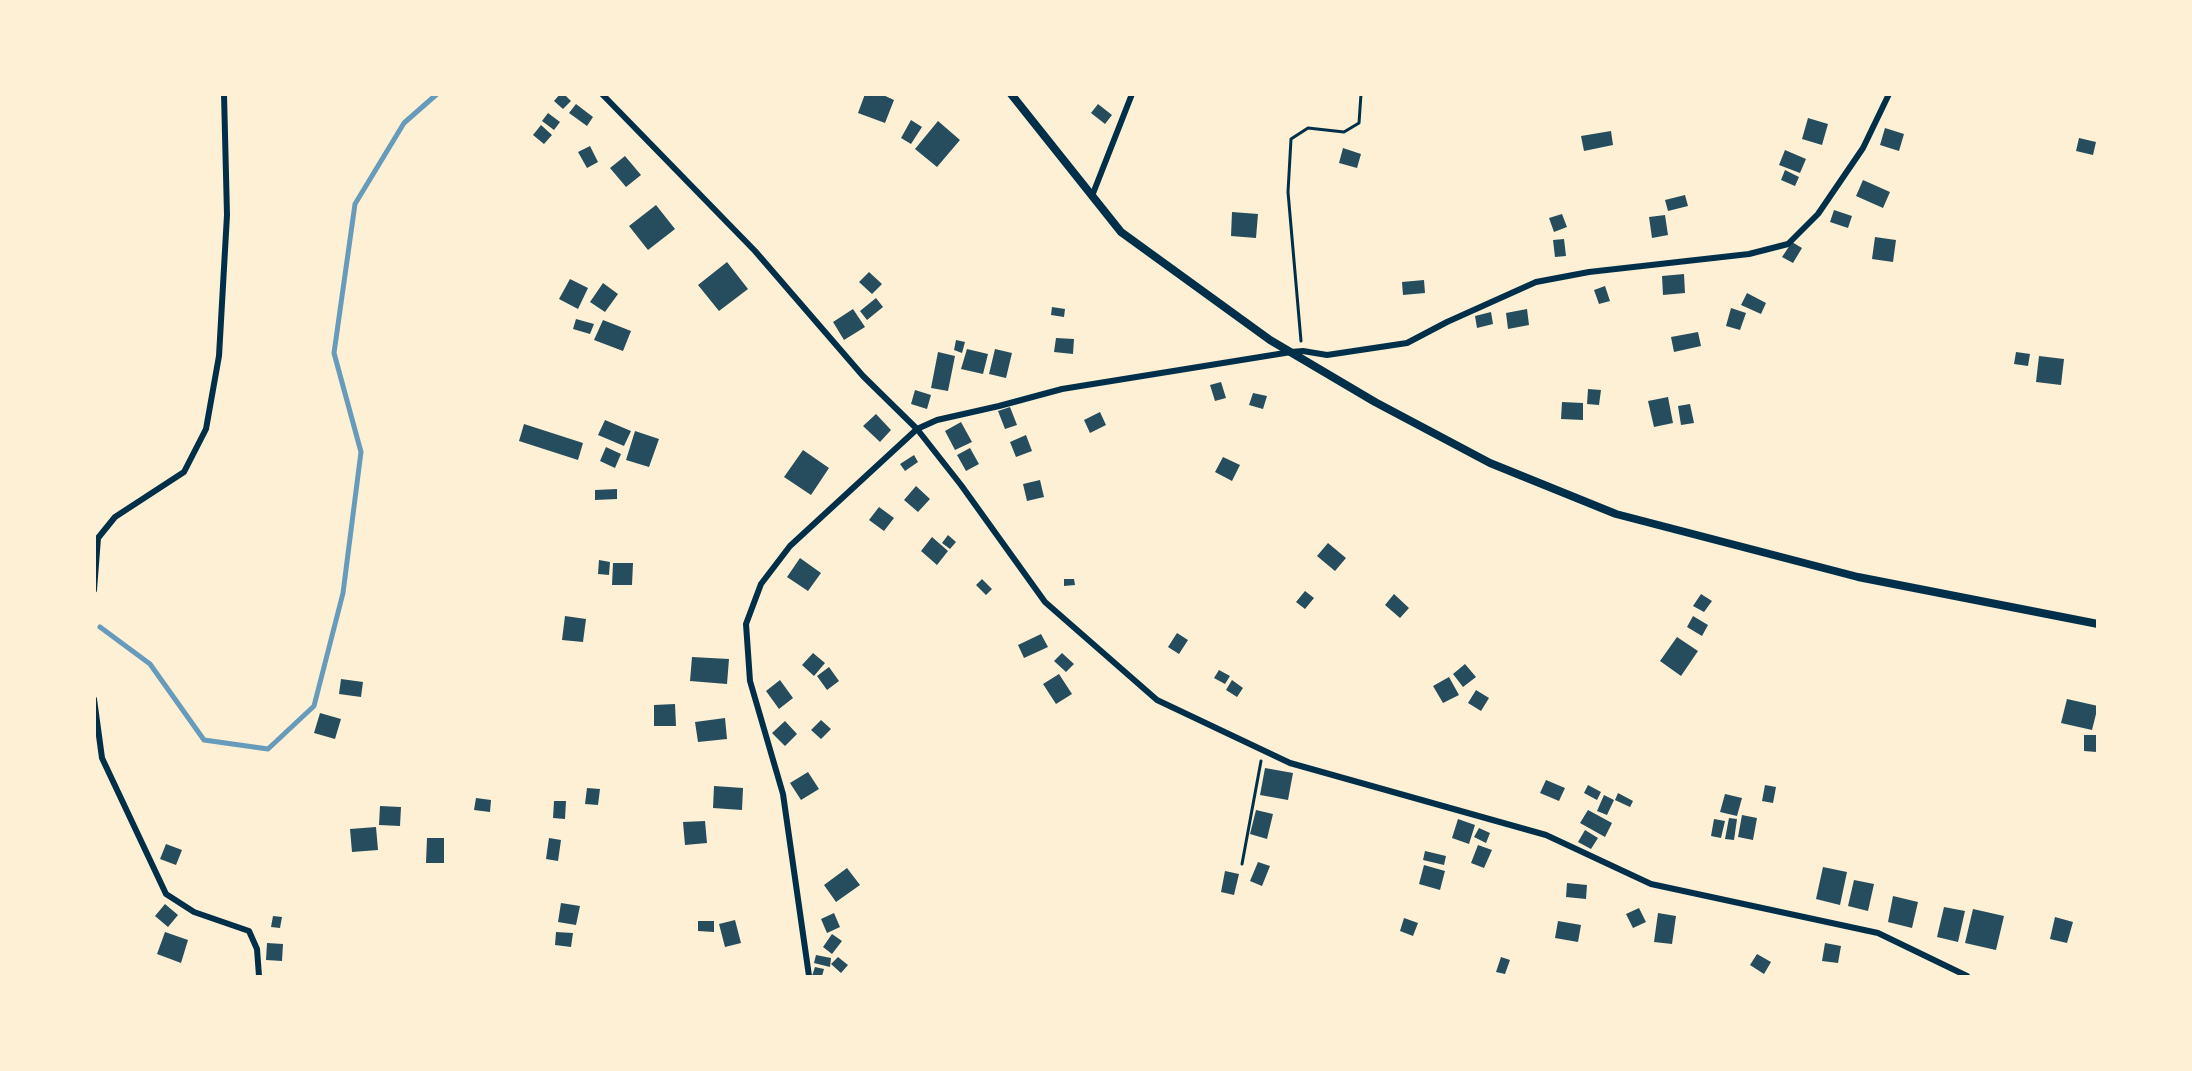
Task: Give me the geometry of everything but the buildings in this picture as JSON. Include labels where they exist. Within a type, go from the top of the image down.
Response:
[{"type":"street","points":[[94,590],[98,538],[115,517],[184,472],[206,429],[221,333],[227,215],[224,94]]},
{"type":"street","points":[[602,94],[755,251],[863,376],[917,429],[961,485],[1045,602],[1157,700],[1290,763],[1546,835],[1651,884],[1878,933],[1967,976]]},
{"type":"street","points":[[1011,94],[1121,232],[1269,340],[1375,402],[1490,463],[1616,514],[1858,577],[2097,624]]},
{"type":"street","points":[[1092,196],[1132,94]]},
{"type":"street","points":[[809,976],[783,794],[750,681],[746,624],[761,584],[790,546],[917,429],[937,420],[1062,389],[1291,352],[1303,351],[1327,355],[1407,343],[1447,322],[1536,282],[1589,272],[1749,254],[1788,244],[1818,214],[1863,148],[1889,94]]},
{"type":"street","points":[[94,699],[102,758],[166,894],[194,912],[249,930],[257,949],[259,976]]},
{"type":"path","points":[[1303,351],[1288,192],[1291,139],[1308,128],[1344,132],[1352,128],[1359,123],[1361,94]]},
{"type":"path","points":[[1242,864],[1263,750]]},
{"type":"waterway","points":[[100,627],[150,664],[204,740],[268,749],[314,706],[343,593],[361,452],[334,353],[355,204],[404,123],[437,94]]}]
